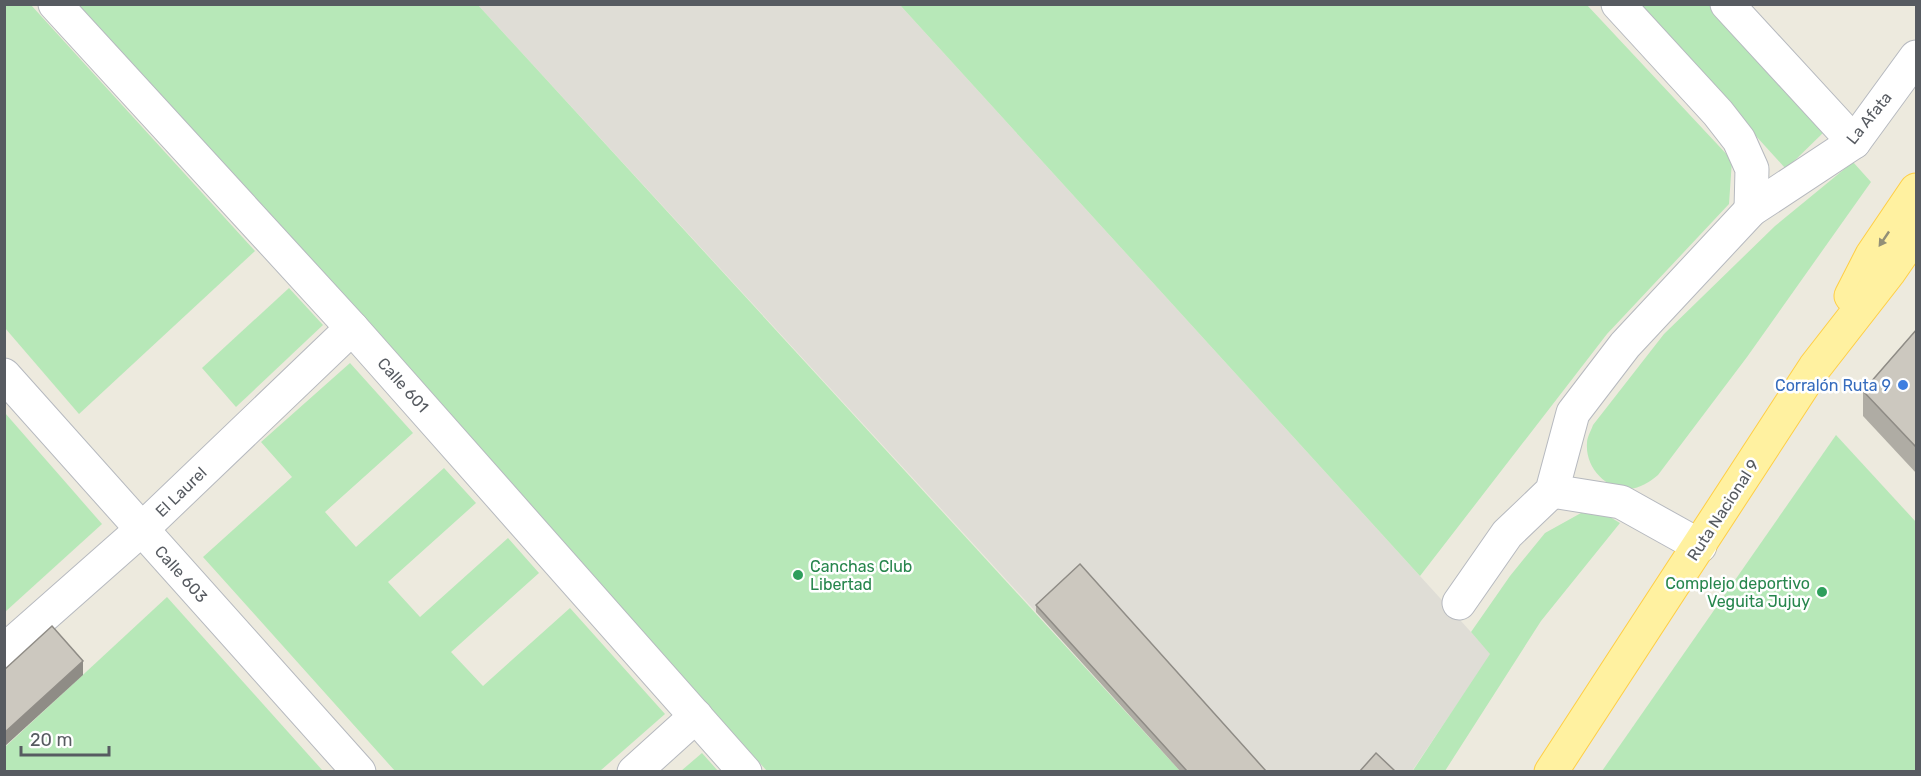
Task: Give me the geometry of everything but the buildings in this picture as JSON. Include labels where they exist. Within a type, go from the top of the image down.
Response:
[{"type":"main road","name":"Ruta Nacional 9","points":[[1815,367],[1872,255],[1917,190]]},
{"type":"main road","name":"Ruta Nacional 9","points":[[1551,771],[1815,367],[1917,233]]},
{"type":"street","name":"Calle 601","points":[[55,4],[352,328],[745,771]]},
{"type":"street","points":[[1618,4],[1718,113],[1739,140],[1752,169],[1751,210]]},
{"type":"street","points":[[1727,4],[1854,142]]},
{"type":"street","name":"La Afata","points":[[1552,491],[1572,413],[1625,345],[1751,210],[1854,142],[1917,57]]},
{"type":"street","name":"El Laurel","points":[[4,651],[141,530],[352,328]]},
{"type":"street","name":"Calle 603","points":[[4,375],[359,771]]},
{"type":"street","points":[[1459,603],[1507,534],[1552,491],[1621,502],[1700,546]]},
{"type":"street","points":[[634,771],[696,716]]},
{"type":"shaded area","points":[[478,5],[900,5],[1491,654],[1412,771],[1260,771],[1036,612]]},
{"type":"green space","points":[[4,5],[31,5],[255,251],[79,414],[5,328]]},
{"type":"green space","points":[[78,5],[478,5],[1180,771],[767,771]]},
{"type":"green space","points":[[900,5],[1587,5],[1732,160],[1729,204],[1607,334],[1420,576]]},
{"type":"green space","points":[[1637,5],[1713,5],[1826,130],[1786,169]]},
{"type":"green space","points":[[1853,162],[1871,182],[1747,357],[1658,475],[1645,484],[1629,489],[1620,488],[1605,481],[1593,468],[1587,452],[1588,438],[1593,425],[1664,334],[1775,226]]},
{"type":"green space","points":[[289,288],[323,325],[236,407],[202,368]]},
{"type":"green space","points":[[350,363],[413,433],[325,512],[356,547],[444,468],[476,503],[388,582],[420,617],[508,538],[539,573],[451,652],[483,686],[570,608],[665,714],[600,771],[395,771],[203,557],[292,477],[261,442]]},
{"type":"green space","points":[[5,413],[102,524],[4,612]]},
{"type":"green space","name":"Complejo deportivo Veguita Jujuy","points":[[1836,435],[1916,522],[1916,771],[1602,771]]},
{"type":"green space","points":[[1581,513],[1605,514],[1620,523],[1541,621],[1445,771],[1412,772],[1490,654],[1471,632],[1510,576],[1545,533]]},
{"type":"green space","points":[[167,597],[323,771],[5,771],[5,747]]},
{"type":"green space","points":[[702,753],[718,771],[681,771]]},
{"type":"place","name":"Corralón Ruta 9","points":[[1903,385]]},
{"type":"place","name":"Canchas Club Libertad","points":[[798,575]]},
{"type":"place","name":"Complejo deportivo Veguita Jujuy","points":[[1822,592]]}]
